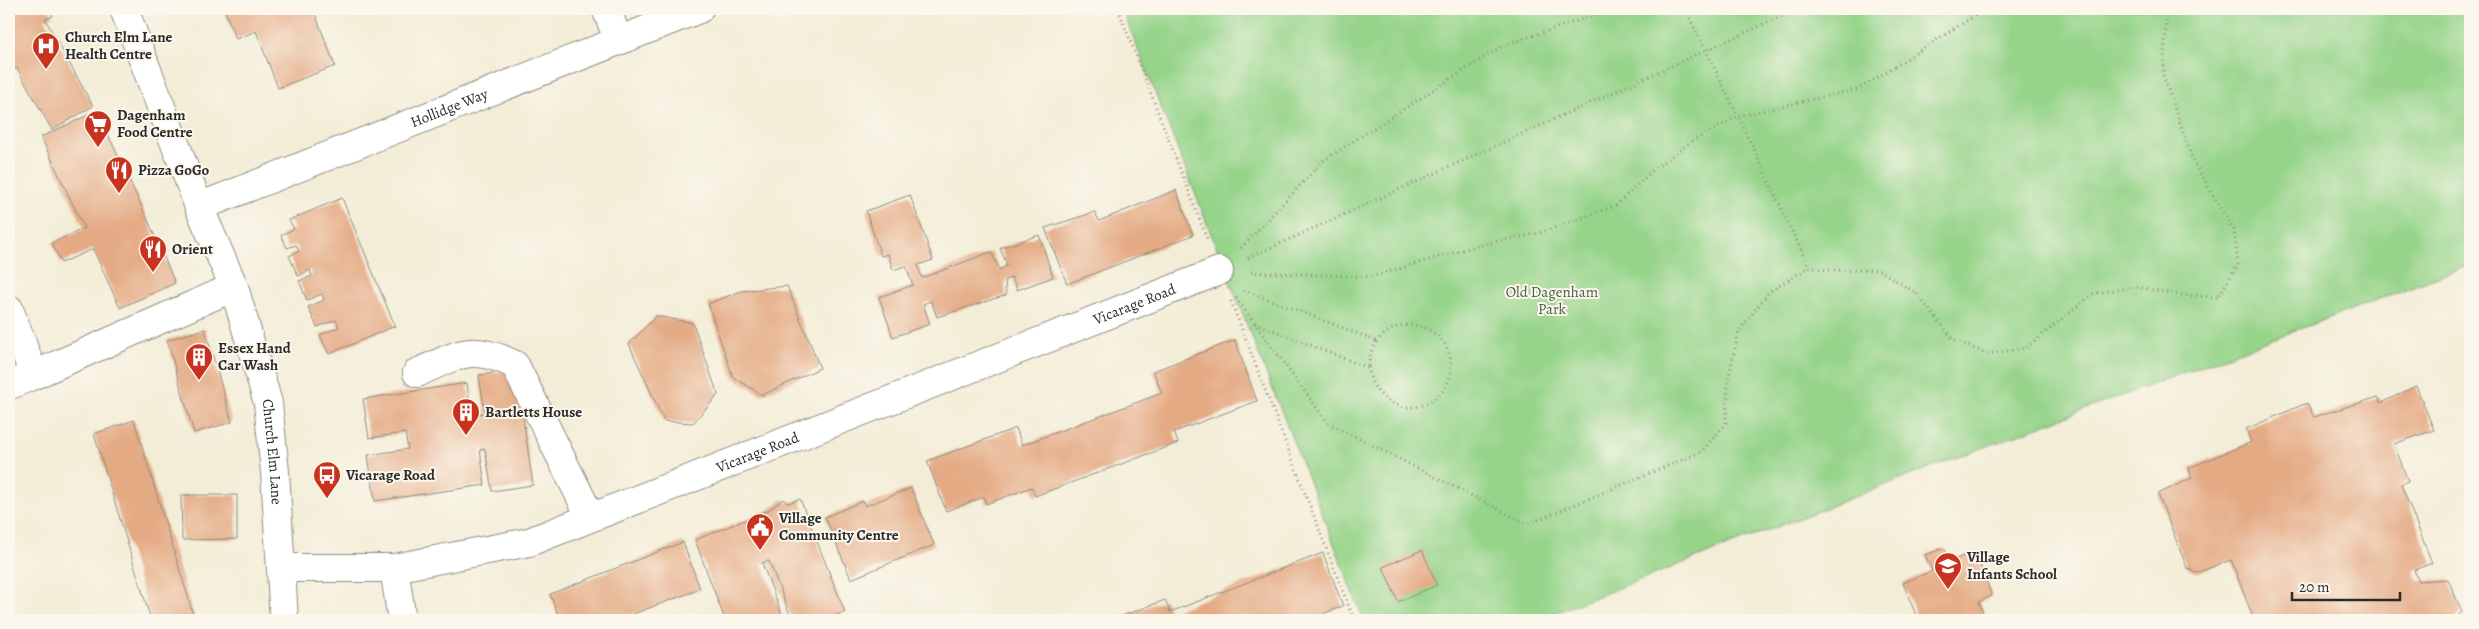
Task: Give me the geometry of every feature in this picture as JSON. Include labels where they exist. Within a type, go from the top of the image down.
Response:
[{"type":"street","name":"Church Elm Lane","points":[[124,9],[199,207],[234,287],[268,403],[282,568],[284,620]]},
{"type":"street","points":[[606,9],[619,41]]},
{"type":"street","name":"Hollidge Way","points":[[199,207],[699,9]]},
{"type":"street","name":"Vicarage Road","points":[[282,568],[394,568],[529,542],[590,516],[1222,276]]},
{"type":"street","points":[[10,385],[234,287]]},
{"type":"street","points":[[9,309],[34,375]]},
{"type":"street","points":[[417,374],[461,353],[493,354],[515,365],[590,516]]},
{"type":"street","points":[[394,568],[402,620]]},
{"type":"path","points":[[1118,9],[1354,620]]},
{"type":"path","points":[[1222,276],[1324,160],[1502,46],[1613,9]]},
{"type":"path","points":[[1685,9],[1809,267]]},
{"type":"path","points":[[1222,276],[1704,50],[1797,9]]},
{"type":"path","points":[[1222,276],[1370,277],[1480,244],[1539,233],[1615,206],[1654,170],[1691,142],[1738,116],[1859,89],[1985,9]]},
{"type":"path","points":[[1222,276],[1328,424],[1528,524],[1701,452],[1726,424],[1728,380],[1739,331],[1769,292],[1809,267],[1826,270],[1879,270],[1916,293],[1952,339],[1986,354],[2026,348],[2094,293],[2137,287],[2180,295],[2218,297],[2238,265],[2234,230],[2194,163],[2163,75],[2167,9]]},
{"type":"path","points":[[1222,276],[1377,341]]},
{"type":"path","points":[[1254,323],[1368,368]]},
{"type":"path","points":[[1415,324],[1428,329],[1440,337],[1448,349],[1452,364],[1450,378],[1445,389],[1436,399],[1425,406],[1412,408],[1399,406],[1387,401],[1371,381],[1368,368],[1370,354],[1377,341],[1387,331],[1401,325],[1415,324]]},
{"type":"green space","name":"Old Dagenham Park","points":[[1122,9],[2470,9],[2470,265],[1937,465],[1536,620],[1364,620]]},
{"type":"building","name":"Church Elm Lane Health Centre","points":[[9,9],[49,9],[53,16],[45,19],[93,106],[52,130],[17,68],[9,72]]},
{"type":"building","points":[[224,9],[320,9],[314,11],[335,66],[278,88],[256,31],[236,39]]},
{"type":"building","points":[[97,111],[175,283],[120,308],[93,249],[61,263],[52,243],[84,228],[41,137]]},
{"type":"building","points":[[1176,190],[1193,235],[1067,284],[1045,228],[1095,212],[1099,221]]},
{"type":"building","points":[[910,195],[933,260],[918,265],[922,278],[991,252],[1000,270],[1007,265],[1000,248],[1039,235],[1053,277],[1017,290],[1012,277],[1005,280],[1006,295],[937,317],[931,301],[923,304],[930,324],[893,337],[879,297],[913,285],[906,266],[893,270],[888,254],[881,256],[866,211]]},
{"type":"building","points":[[342,198],[395,326],[329,354],[320,335],[339,327],[336,320],[317,327],[308,307],[324,300],[322,294],[307,300],[299,281],[312,276],[310,270],[298,276],[289,256],[299,251],[296,245],[287,248],[281,235],[294,229],[289,220]]},
{"type":"building","points":[[787,286],[820,368],[762,395],[733,377],[708,304],[741,291]]},
{"type":"building","points":[[656,316],[693,323],[718,395],[693,423],[664,421],[629,344]]},
{"type":"building","name":"Essex Hand Car Wash","points":[[205,329],[232,422],[194,433],[167,340]]},
{"type":"building","points":[[1235,340],[1257,401],[1174,432],[1178,443],[1035,496],[1032,487],[986,504],[984,497],[946,511],[927,461],[1016,428],[1022,445],[1162,393],[1153,371]]},
{"type":"building","name":"Bartletts House","points":[[516,370],[533,485],[492,491],[485,449],[480,450],[485,485],[375,501],[368,455],[408,449],[405,433],[369,438],[363,399],[467,383],[471,415],[485,413],[479,375]]},
{"type":"building","points":[[2416,386],[2434,430],[2394,444],[2408,481],[2401,484],[2432,563],[2414,570],[2419,581],[2448,579],[2462,612],[2454,620],[2254,620],[2231,560],[2196,573],[2187,568],[2158,494],[2192,478],[2189,468],[2251,442],[2246,429],[2307,403],[2314,417],[2378,397],[2381,403]]},
{"type":"building","points":[[134,420],[195,620],[151,620],[94,434]]},
{"type":"building","points":[[911,488],[934,545],[851,579],[825,517],[863,501],[865,506]]},
{"type":"building","points":[[181,495],[237,495],[237,539],[182,540]]},
{"type":"building","name":"Village Community Centre","points":[[783,499],[788,503],[800,499],[845,612],[823,620],[792,620],[769,561],[762,563],[784,620],[725,620],[695,540],[769,510]]},
{"type":"building","points":[[683,542],[700,589],[617,620],[560,620],[550,594]]},
{"type":"building","name":"Village Infants School","points":[[1944,548],[1950,561],[1975,552],[1992,596],[1979,602],[1986,620],[1918,620],[1903,583],[1932,571],[1925,555]]},
{"type":"building","points":[[1422,550],[1437,585],[1398,602],[1383,567]]},
{"type":"building","points":[[1323,553],[1343,606],[1307,620],[1112,620],[1165,600],[1170,612]]},
{"type":"place","name":"Church Elm Lane Health Centre","points":[[46,70]]},
{"type":"place","name":"Dagenham Food Centre","points":[[98,148]]},
{"type":"place","name":"Pizza GoGo","points":[[119,194]]},
{"type":"place","name":"Orient","points":[[153,273]]},
{"type":"place","name":"Essex Hand Car Wash","points":[[199,381]]},
{"type":"place","name":"Bartletts House","points":[[466,436]]},
{"type":"place","name":"Vicarage Road","points":[[327,499]]},
{"type":"place","name":"Village Community Centre","points":[[760,551]]},
{"type":"place","name":"Village Infants School","points":[[1948,590]]}]
